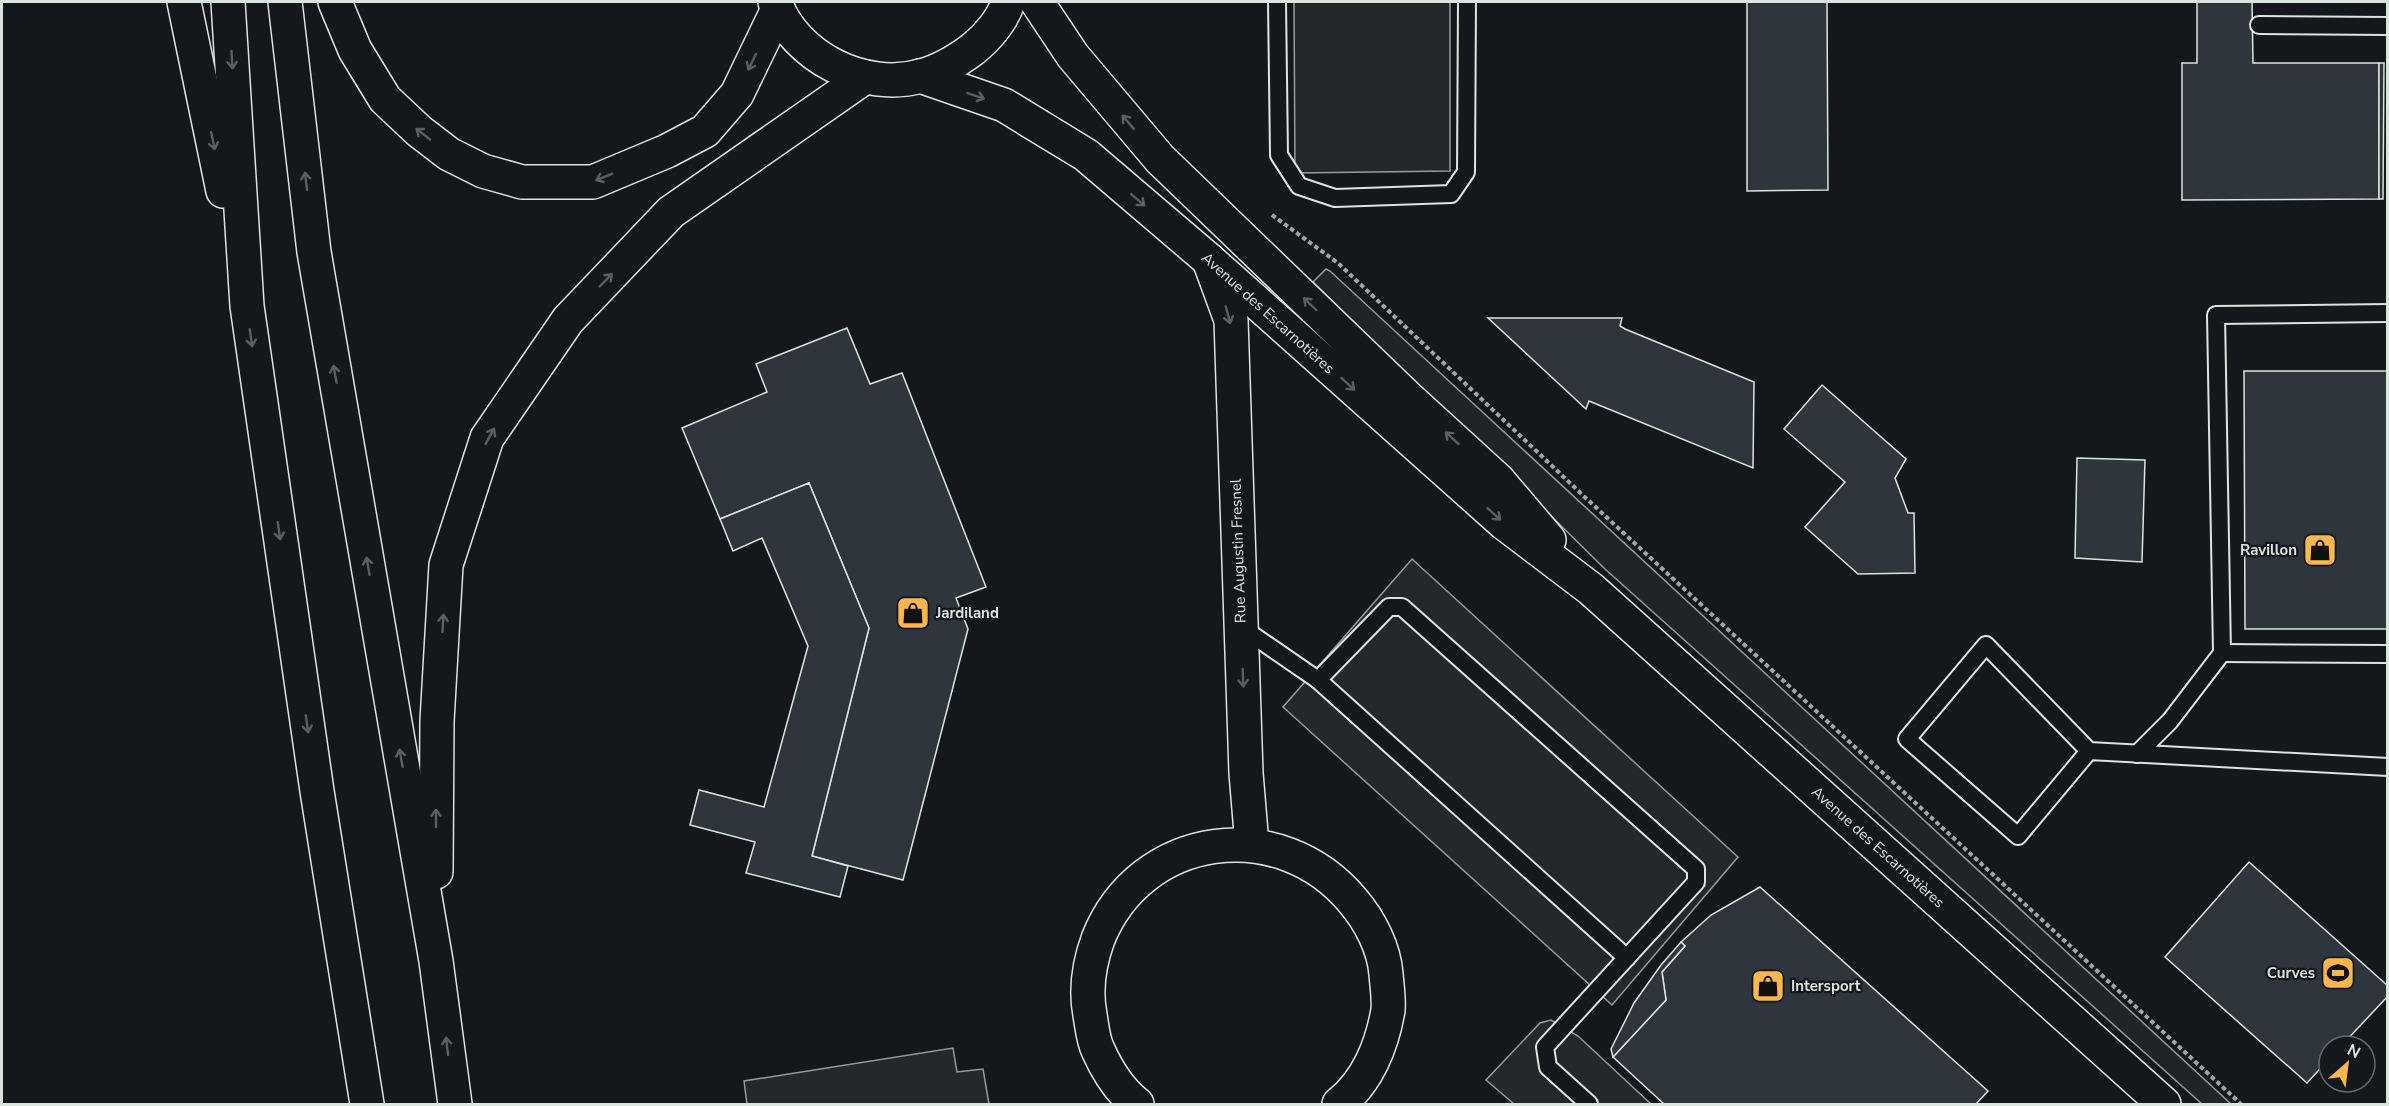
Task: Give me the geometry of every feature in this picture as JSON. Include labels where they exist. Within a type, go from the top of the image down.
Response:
[{"type":"main road","points":[[184,2],[246,306],[316,791],[367,1104]]},
{"type":"main road","points":[[228,2],[246,306]]},
{"type":"main road","points":[[285,2],[314,252],[436,961],[455,1104]]},
{"type":"main road","points":[[334,2],[355,50],[385,99],[419,131],[449,154],[483,171],[522,182],[593,182],[667,151],[705,131],[737,94],[776,5]]},
{"type":"main road","points":[[776,5],[793,33],[814,53],[838,68],[865,77],[892,80],[920,76],[955,63],[985,40],[1008,2]]},
{"type":"main road","name":"Avenue des Escarnotières","points":[[1037,2],[1073,56],[1160,159],[1406,396],[1498,480],[1591,589]]},
{"type":"main road","name":"Avenue des Escarnotières","points":[[920,76],[1004,105],[1086,155],[1209,260],[1504,523],[1591,589],[2164,1104]]},
{"type":"main road","points":[[436,961],[437,721],[446,565],[487,438],[568,320],[671,212],[865,77]]},
{"type":"main road","name":"Rue Augustin Fresnel","points":[[1209,260],[1231,320],[1246,773],[1252,845]]},
{"type":"main road","points":[[1137,1104],[1124,1093],[1097,1048],[1087,997],[1091,959],[1105,923],[1127,891],[1159,866],[1197,850],[1224,845],[1252,845],[1298,857],[1337,882],[1367,918],[1385,962],[1388,1008],[1377,1054],[1352,1101]]},
{"type":"lane","points":[[1277,2],[1279,155],[1299,186],[1335,198],[1451,194],[1456,187],[1466,172],[1467,2]]},
{"type":"lane","points":[[2259,25],[2388,26]]},
{"type":"lane","points":[[2137,754],[2170,722],[2222,653],[2216,315],[2388,313]]},
{"type":"lane","points":[[1318,680],[1389,607],[1402,607],[1695,869],[1696,882],[1545,1047],[1548,1067],[1589,1104]]},
{"type":"lane","points":[[1241,627],[1318,680],[1627,958]]},
{"type":"lane","points":[[2089,752],[2018,836],[1907,739],[1986,645],[2089,752],[2388,766]]},
{"type":"lane","points":[[2222,653],[2388,654]]},
{"type":"path","points":[[1271,214],[1338,263],[1598,509],[2241,1104]]},
{"type":"shaded area","points":[[1294,2],[1450,2],[1450,171],[1295,173]]},
{"type":"shaded area","points":[[1326,269],[2231,1104],[2202,1104],[1605,569],[1313,282]]},
{"type":"shaded area","points":[[1412,559],[1738,857],[1612,1005],[1283,707]]},
{"type":"shaded area","points":[[1551,1020],[1578,1036],[1651,1104],[1514,1104],[1486,1080],[1540,1023]]},
{"type":"shaded area","points":[[953,1048],[957,1072],[983,1069],[989,1104],[747,1104],[744,1081]]},
{"type":"building","points":[[1747,2],[1827,2],[1828,190],[1747,191]]},
{"type":"building","points":[[2197,2],[2252,2],[2253,63],[2379,63],[2379,199],[2182,200],[2182,63],[2197,63]]},
{"type":"building","points":[[2379,63],[2384,63],[2383,199],[2379,199]]},
{"type":"building","points":[[1488,318],[1622,318],[1620,326],[1625,329],[1754,382],[1753,468],[1589,401],[1586,409]]},
{"type":"building","name":"Jardiland","points":[[847,328],[870,384],[902,373],[986,587],[956,598],[968,629],[903,880],[812,856],[869,628],[809,483],[720,519],[682,428],[767,392],[756,364]]},
{"type":"building","points":[[2244,371],[2388,371],[2388,629],[2245,629]]},
{"type":"building","points":[[1822,385],[1906,459],[1895,478],[1908,513],[1914,513],[1915,573],[1858,574],[1805,527],[1845,482],[1784,429]]},
{"type":"building","points":[[2077,458],[2145,460],[2142,562],[2075,558]]},
{"type":"building","points":[[809,483],[869,628],[812,856],[848,866],[840,897],[746,873],[755,842],[690,825],[699,790],[764,807],[808,646],[762,538],[733,551],[720,519]]},
{"type":"building","points":[[2249,862],[2388,986],[2388,996],[2352,1034],[2317,1034],[2317,1072],[2307,1083],[2165,957]]},
{"type":"building","name":"Intersport","points":[[1760,887],[1988,1091],[1976,1104],[1664,1104],[1613,1057],[1666,1000],[1662,972],[1685,946],[1681,942],[1711,915]]},
{"type":"building","points":[[1681,942],[1685,946],[1662,972],[1666,1000],[1613,1057],[1611,1049],[1634,1003],[1661,965]]},
{"type":"place","name":"Ravillon","points":[[2320,550]]},
{"type":"place","name":"Jardiland","points":[[913,613]]},
{"type":"place","name":"Curves","points":[[2338,973]]},
{"type":"place","name":"Intersport","points":[[1768,986]]}]
